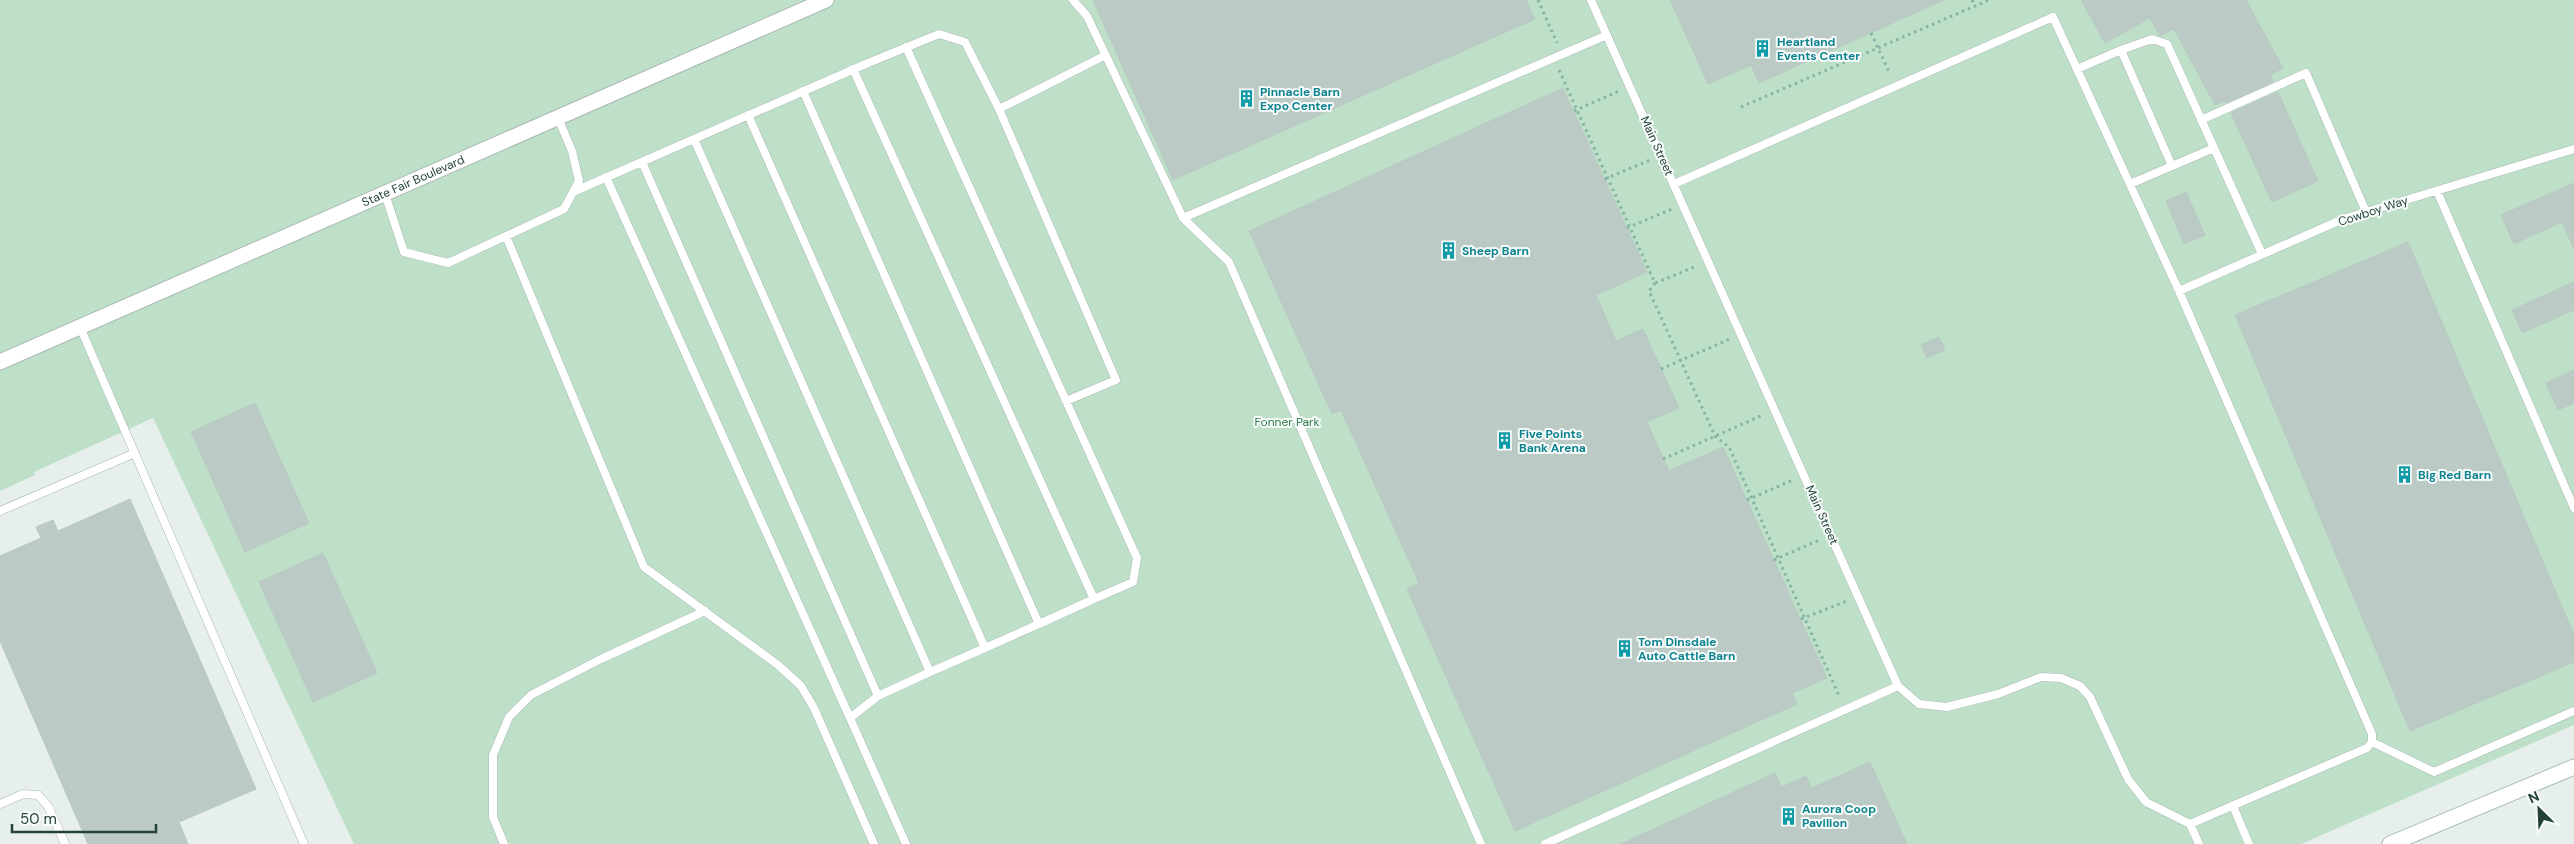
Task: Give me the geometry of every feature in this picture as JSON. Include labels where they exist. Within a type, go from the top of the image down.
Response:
[{"type":"street","name":"State Fair Boulevard","points":[[0,362],[826,0]]},
{"type":"street","points":[[2390,844],[2574,767]]},
{"type":"lane","points":[[1073,0],[1087,16],[1183,218],[1229,262],[1481,844]]},
{"type":"lane","name":"Main Street","points":[[1591,0],[1898,686],[1920,704],[1947,707],[1998,694],[2041,677],[2062,678],[2080,686],[2090,697],[2128,779],[2146,802],[2190,824]]},
{"type":"lane","points":[[1674,184],[2053,17],[2179,291],[2372,734],[2372,742],[2367,748],[2190,824],[2198,844]]},
{"type":"lane","points":[[573,192],[853,69],[939,34],[965,42],[999,109],[1116,380],[1066,401]]},
{"type":"lane","points":[[1183,218],[1607,35]]},
{"type":"lane","points":[[2077,69],[2152,39],[2167,44],[2262,254]]},
{"type":"lane","points":[[850,718],[878,696],[1133,582],[1137,558],[906,47]]},
{"type":"lane","points":[[2121,50],[2172,166]]},
{"type":"lane","points":[[999,109],[1106,55]]},
{"type":"lane","points":[[853,69],[1094,599]]},
{"type":"lane","points":[[2201,120],[2306,73],[2366,212]]},
{"type":"lane","points":[[803,91],[1039,624]]},
{"type":"lane","points":[[748,115],[985,648]]},
{"type":"lane","points":[[384,194],[404,252],[448,263],[564,209],[579,181],[572,151],[558,118]]},
{"type":"lane","points":[[694,139],[930,672]]},
{"type":"lane","points":[[2130,184],[2214,148]]},
{"type":"lane","name":"Cowboy Way","points":[[2179,291],[2343,219],[2574,149]]},
{"type":"lane","points":[[642,162],[878,696]]},
{"type":"lane","points":[[606,178],[906,844]]},
{"type":"lane","points":[[2437,191],[2574,508]]},
{"type":"lane","points":[[506,236],[644,567],[778,664],[801,686],[814,708],[874,844]]},
{"type":"lane","points":[[80,327],[304,844]]},
{"type":"lane","points":[[0,511],[135,453]]},
{"type":"lane","points":[[504,844],[492,817],[493,755],[509,717],[531,695],[600,659],[705,611]]},
{"type":"lane","points":[[1545,844],[1898,686]]},
{"type":"lane","points":[[2372,742],[2434,772],[2574,711]]},
{"type":"lane","points":[[0,804],[23,794],[38,795],[48,806],[65,844]]},
{"type":"lane","points":[[2233,806],[2249,844]]},
{"type":"path","points":[[1538,0],[1562,54]]},
{"type":"path","points":[[1972,0],[1975,6]]},
{"type":"path","points":[[1741,107],[1989,0]]},
{"type":"path","points":[[1872,32],[1895,86]]},
{"type":"path","points":[[1553,58],[1628,228],[1655,283]]},
{"type":"path","points":[[1575,110],[1630,86]]},
{"type":"path","points":[[1606,178],[1661,155]]},
{"type":"path","points":[[1628,228],[1683,205]]},
{"type":"path","points":[[1708,261],[1655,283],[1649,291],[1715,436],[1729,447],[1776,559],[1845,709]]},
{"type":"path","points":[[1661,369],[1741,335]]},
{"type":"path","points":[[1663,459],[1775,410]]},
{"type":"path","points":[[1747,500],[1804,476]]},
{"type":"path","points":[[1776,559],[1831,535]]},
{"type":"path","points":[[1803,619],[1858,596]]},
{"type":"green space","name":"Fonner Park","points":[[0,0],[2574,0],[2574,725],[2301,844],[354,844],[153,418],[34,472],[35,475],[0,491]]},
{"type":"building","name":"Pinnacle Barn Expo Center","points":[[1093,0],[1526,0],[1535,19],[1173,180]]},
{"type":"building","name":"Heartland Events Center","points":[[1670,0],[1944,0],[1759,83],[1751,65],[1708,84]]},
{"type":"building","points":[[2081,0],[2246,0],[2283,68],[2270,75],[2273,82],[2226,103],[2225,100],[2215,105],[2174,29],[2160,36],[2150,18],[2105,43]]},
{"type":"building","points":[[1563,88],[1647,272],[1596,295],[1616,341],[1643,329],[1679,408],[1647,422],[1669,471],[1723,447],[1827,678],[1792,693],[1797,704],[1515,831],[1407,589],[1419,583],[1341,410],[1332,414],[1249,231]]},
{"type":"building","points":[[2278,92],[2318,181],[2272,202],[2231,113]]},
{"type":"building","points":[[2574,183],[2574,249],[2562,222],[2514,244],[2501,215]]},
{"type":"building","points":[[2186,192],[2205,235],[2184,244],[2166,201]]},
{"type":"building","name":"Big Red Barn","points":[[2408,242],[2574,635],[2574,662],[2410,731],[2235,315]]},
{"type":"building","points":[[2574,282],[2574,310],[2522,333],[2512,310]]},
{"type":"building","points":[[1939,337],[1945,350],[1927,358],[1921,345]]},
{"type":"building","points":[[2574,370],[2574,403],[2558,410],[2546,383]]},
{"type":"building","points":[[255,403],[309,523],[245,552],[191,432]]},
{"type":"building","points":[[130,499],[256,789],[179,822],[188,844],[88,844],[0,641],[0,556],[41,538],[36,527],[53,520],[58,531]]},
{"type":"building","points":[[323,553],[377,673],[313,702],[259,582]]},
{"type":"building","name":"Aurora Coop Pavilion","points":[[1870,762],[1907,844],[1621,844],[1775,773],[1782,787],[1806,776],[1812,788]]},
{"type":"place","name":"Heartland Events Center","points":[[1763,49]]},
{"type":"place","name":"Pinnacle Barn Expo Center","points":[[1246,99]]},
{"type":"place","name":"Sheep Barn","points":[[1448,251]]},
{"type":"place","name":"Five Points Bank Arena","points":[[1505,441]]},
{"type":"place","name":"Big Red Barn","points":[[2404,475]]},
{"type":"place","name":"Tom Dinsdale Auto Cattle Barn","points":[[1624,649]]},
{"type":"place","name":"Aurora Coop Pavilion","points":[[1788,816]]}]
